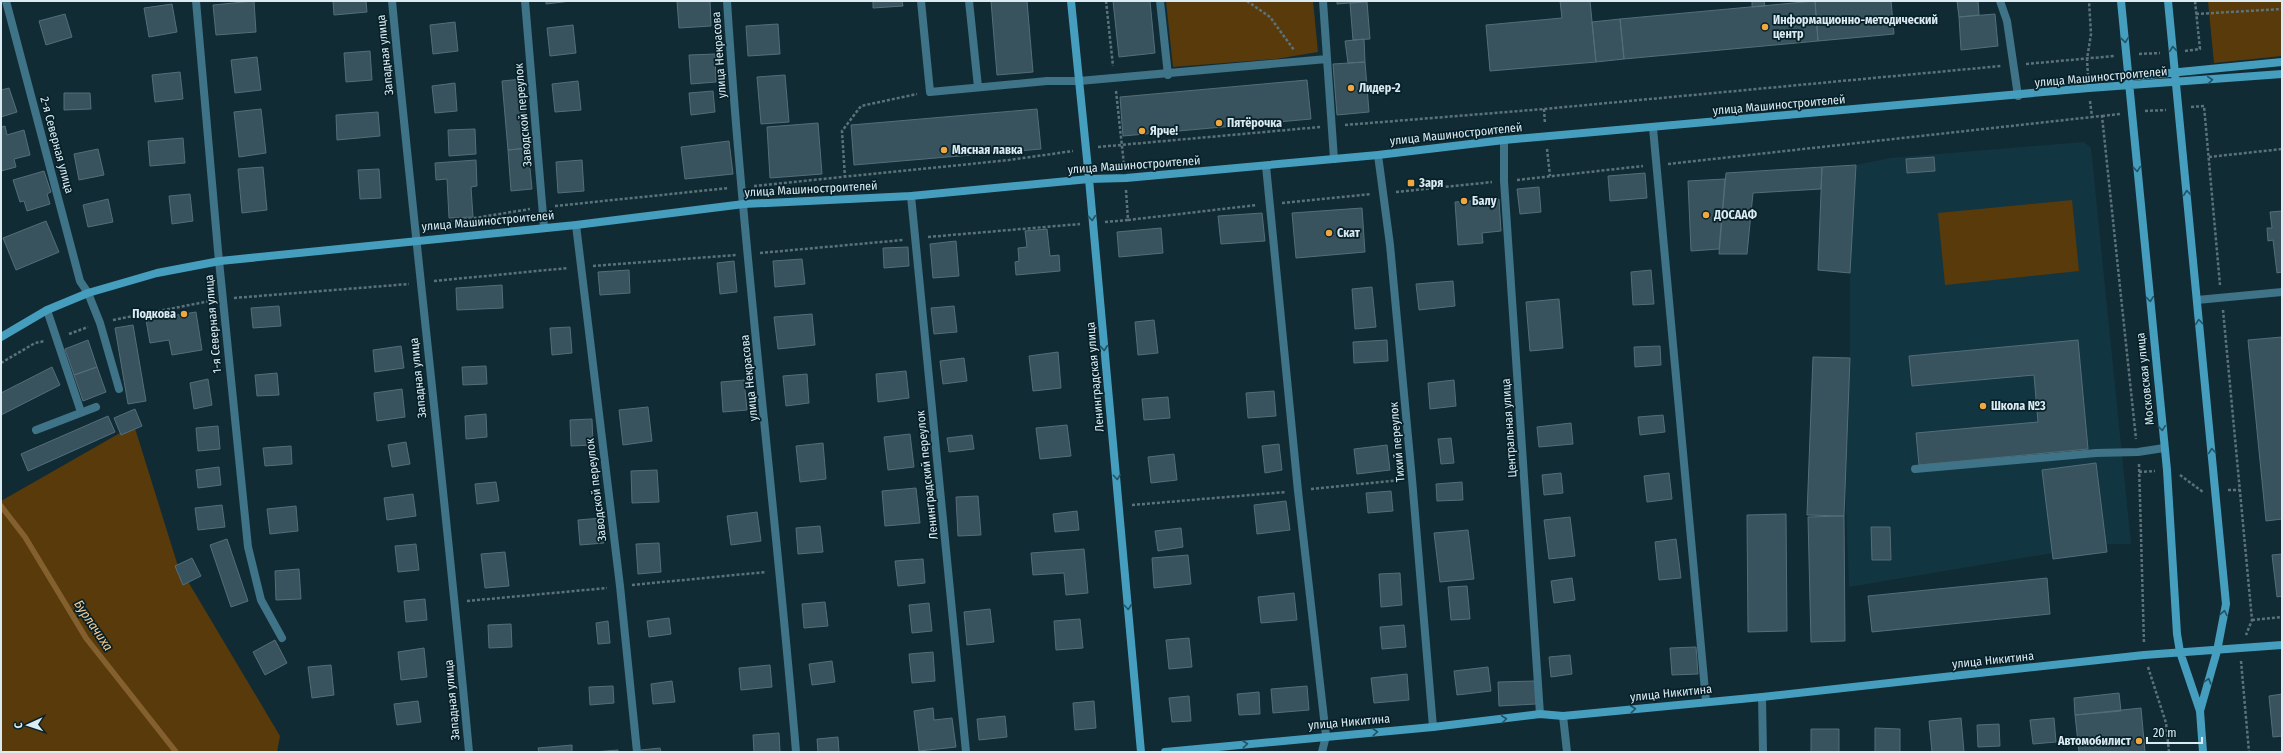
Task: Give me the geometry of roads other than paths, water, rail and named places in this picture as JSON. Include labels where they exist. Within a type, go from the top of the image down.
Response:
[{"type":"street","name":"2-я Северная улица","points":[[6,1],[80,281],[88,293],[100,323],[119,389]]},
{"type":"street","name":"1-я Северная улица","points":[[196,1],[248,548],[261,600],[282,638]]},
{"type":"street","name":"Западная улица","points":[[392,1],[415,240],[455,602],[469,752]]},
{"type":"street","name":"Заводской переулок","points":[[525,1],[544,227]]},
{"type":"street","name":"улица Некрасова","points":[[727,1],[744,204],[781,570],[796,752]]},
{"type":"street","points":[[921,1],[930,92],[1047,81],[1079,81],[1168,75],[1328,59]]},
{"type":"street","points":[[969,1],[978,88]]},
{"type":"street","name":"Ленинградская улица","points":[[1071,1],[1089,180],[1141,752]]},
{"type":"street","points":[[1160,1],[1168,75]]},
{"type":"street","points":[[1323,1],[1334,159]]},
{"type":"street","points":[[2000,1],[2007,21],[2015,65],[2018,96]]},
{"type":"street","name":"Московская улица","points":[[2121,1],[2166,470],[2180,652],[2200,711],[2203,752]]},
{"type":"street","points":[[2168,1],[2226,604],[2216,651],[2200,711]]},
{"type":"street","points":[[2128,76],[2175,73],[2282,62]]},
{"type":"street","name":"улица Машиностроителей","points":[[1,337],[47,310],[88,293],[157,273],[220,261],[415,240],[576,225],[744,204],[911,196],[1126,178],[1378,155],[1504,140],[2018,96],[2089,88],[2176,83],[2282,74]]},
{"type":"street","points":[[1653,128],[1706,701]]},
{"type":"street","name":"Центральная улица","points":[[1504,140],[1504,181],[1540,714]]},
{"type":"street","name":"Тихий переулок","points":[[1378,155],[1381,193],[1390,244],[1433,727]]},
{"type":"street","points":[[1266,166],[1298,491],[1326,736],[1322,752]]},
{"type":"street","name":"Ленинградский переулок","points":[[911,196],[966,752]]},
{"type":"street","name":"Заводской переулок","points":[[576,225],[620,586],[637,752]]},
{"type":"street","points":[[2197,300],[2282,292]]},
{"type":"street","points":[[47,310],[81,412]]},
{"type":"street","points":[[36,430],[96,407]]},
{"type":"street","points":[[1915,469],[2096,453],[2138,452],[2164,448]]},
{"type":"street","name":"улица Никитина","points":[[1165,752],[1433,727],[1540,714],[1563,716],[1706,701],[1762,697],[2144,655],[2216,651],[2282,645]]},
{"type":"street","points":[[1762,697],[1763,752]]},
{"type":"street","points":[[1563,716],[1567,752]]},
{"type":"waterway","name":"Бурлачиха","points":[[1,506],[25,537],[86,638],[176,752]]},
{"type":"place","name":"Информационно-методический центр","points":[[1765,27]]},
{"type":"place","name":"Лидер-2","points":[[1351,88]]},
{"type":"place","name":"Пятёрочка","points":[[1219,123]]},
{"type":"place","name":"Ярче!","points":[[1142,131]]},
{"type":"place","name":"Мясная лавка","points":[[944,150]]},
{"type":"place","name":"Заря","points":[[1411,183]]},
{"type":"place","name":"Балу","points":[[1464,201]]},
{"type":"place","name":"ДОСААФ","points":[[1706,215]]},
{"type":"place","name":"Скат","points":[[1329,233]]},
{"type":"place","name":"Подкова","points":[[184,314]]},
{"type":"place","name":"Школа №3","points":[[1983,406]]},
{"type":"place","name":"Автомобилист","points":[[2139,741]]}]
